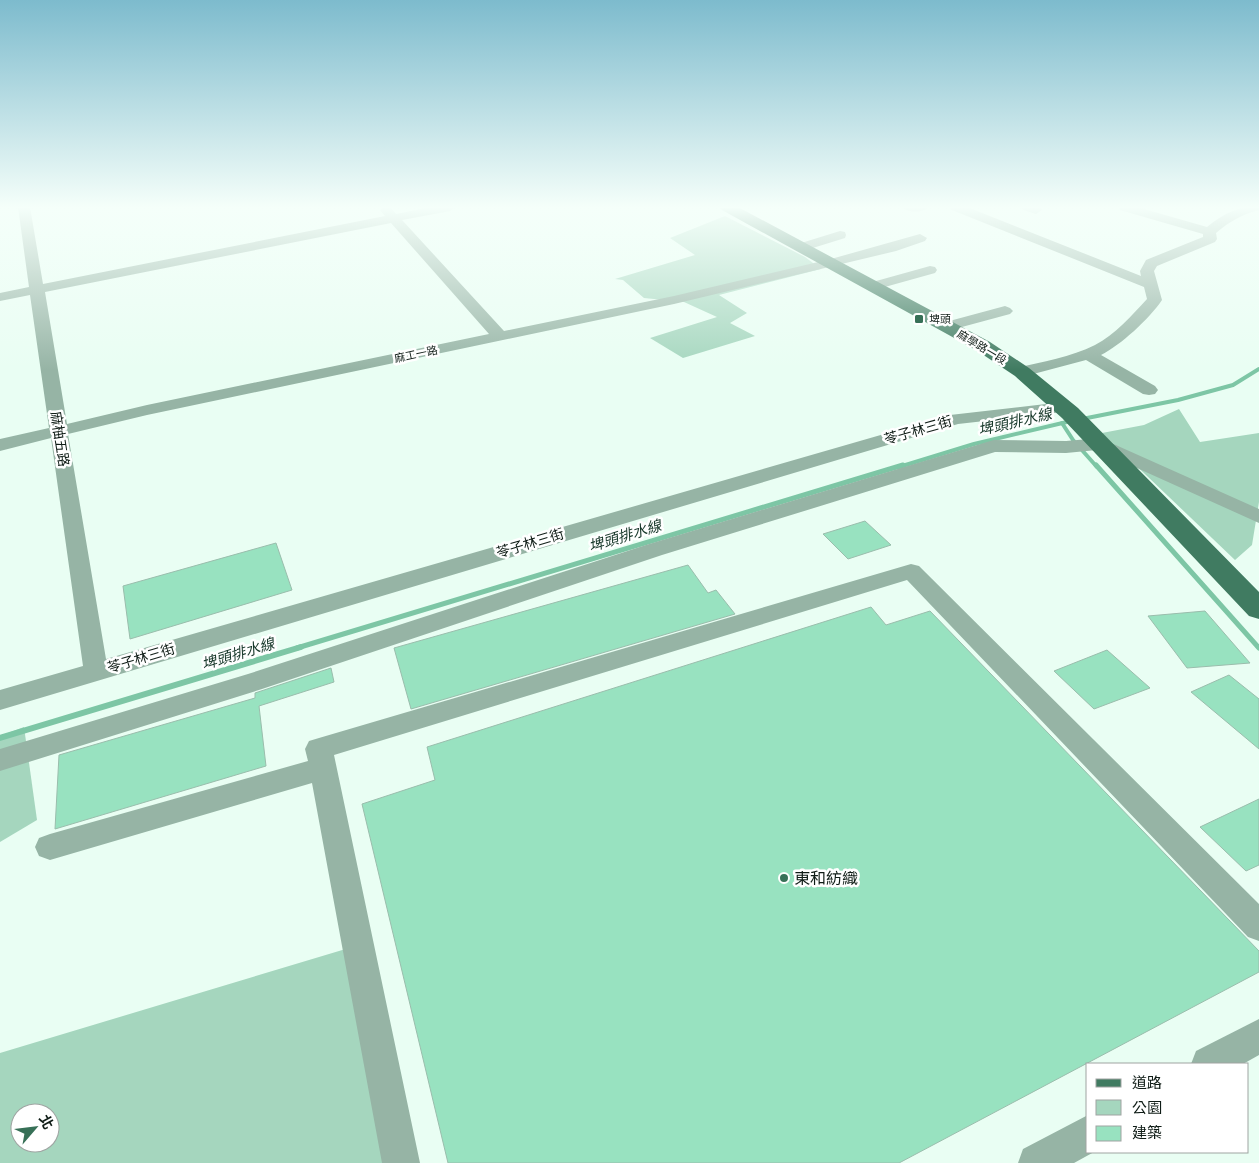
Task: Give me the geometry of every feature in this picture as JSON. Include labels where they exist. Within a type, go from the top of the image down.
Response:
[{"type":"main road","name":"麻學路一段","points":[[830,261],[983,346],[1022,372],[1067,410],[1100,444]]},
{"type":"main road","points":[[1100,444],[1259,609]]},
{"type":"street","name":"麻柚五路","points":[[33,261],[96,672]]},
{"type":"street","points":[[0,297],[180,261]]},
{"type":"street","points":[[434,261],[500,336]]},
{"type":"street","name":"麻工一路","points":[[0,445],[147,410],[674,300],[840,261]]},
{"type":"street","points":[[1093,261],[1150,284]]},
{"type":"street","points":[[1022,372],[1088,354],[1102,348],[1130,326],[1155,300],[1146,272],[1151,263],[1156,261]]},
{"type":"street","points":[[874,286],[930,270]]},
{"type":"street","points":[[947,326],[1006,311]]},
{"type":"street","points":[[1088,354],[1149,390]]},
{"type":"street","name":"苓子林三街","points":[[0,700],[956,419],[1067,410]]},
{"type":"street","points":[[0,760],[253,682],[664,547],[994,446],[1066,447],[1100,444],[1259,517]]},
{"type":"street","points":[[401,1163],[319,749],[911,571],[1259,926]]},
{"type":"street","points":[[50,847],[323,768]]},
{"type":"street","points":[[1211,1063],[1259,1036]]},
{"type":"street","points":[[1037,1163],[1086,1135]]},
{"type":"green space","points":[[674,261],[811,261],[821,269],[719,295],[747,313],[730,323],[755,336],[683,358],[650,338],[717,317],[684,302],[644,298],[623,280],[615,279]]},
{"type":"green space","points":[[1179,409],[1200,442],[1259,433],[1259,502],[1252,545],[1235,560],[1102,433],[1144,425]]},
{"type":"green space","points":[[24,727],[37,820],[0,842],[0,736]]},
{"type":"green space","points":[[349,948],[403,1163],[0,1163],[0,1053]]},
{"type":"building","points":[[865,521],[891,545],[848,559],[823,534]]},
{"type":"building","points":[[276,543],[292,590],[130,639],[123,586]]},
{"type":"building","points":[[688,565],[708,593],[716,590],[735,614],[411,709],[394,648]]},
{"type":"building","name":"東和紡織","points":[[871,607],[886,625],[930,611],[1259,951],[1259,972],[899,1163],[448,1163],[362,804],[435,780],[427,747]]},
{"type":"building","points":[[1205,611],[1250,663],[1187,668],[1148,616]]},
{"type":"building","points":[[1107,650],[1150,688],[1094,709],[1054,671]]},
{"type":"building","points":[[331,668],[334,682],[259,706],[266,766],[55,829],[59,755],[255,698],[255,693]]},
{"type":"building","points":[[1229,675],[1259,699],[1259,749],[1191,692]]},
{"type":"building","points":[[1259,799],[1259,865],[1246,871],[1200,827]]},
{"type":"waterway","name":"埤頭排水線","points":[[1082,419],[1178,400],[1233,385],[1259,369]]},
{"type":"waterway","name":"埤頭排水線","points":[[1062,423],[1071,421]]},
{"type":"waterway","name":"埤頭排水線","points":[[899,467],[974,444],[1062,423]]},
{"type":"waterway","points":[[1062,423],[1073,440],[1097,467]]},
{"type":"waterway","name":"埤頭排水線","points":[[297,648],[903,465]]},
{"type":"waterway","points":[[1096,465],[1259,648]]},
{"type":"waterway","name":"埤頭排水線","points":[[0,738],[301,647]]},
{"type":"place","name":"埤頭","points":[[919,319]]},
{"type":"place","name":"東和紡織","points":[[784,878]]}]
